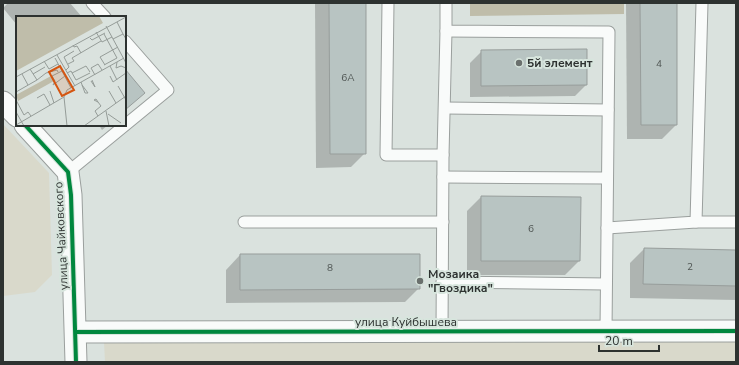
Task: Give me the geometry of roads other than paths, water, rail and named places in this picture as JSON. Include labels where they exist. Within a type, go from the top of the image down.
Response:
[{"type":"street","points":[[3,102],[16,115]]},
{"type":"street","name":"улица Чайковского","points":[[26,126],[68,172],[71,195],[76,362]]},
{"type":"street","name":"улица Куйбышева","points":[[76,332],[736,331]]},
{"type":"lane","points":[[92,3],[103,16]]},
{"type":"lane","points":[[388,3],[386,155],[443,155]]},
{"type":"lane","points":[[442,332],[446,3]]},
{"type":"lane","points":[[696,222],[702,3]]},
{"type":"lane","points":[[446,31],[608,32],[606,331]]},
{"type":"lane","points":[[126,42],[168,90],[126,124]]},
{"type":"lane","points":[[445,108],[608,110]]},
{"type":"lane","points":[[68,172],[124,126]]},
{"type":"lane","points":[[443,177],[607,178]]},
{"type":"lane","points":[[244,222],[443,222]]},
{"type":"lane","points":[[606,228],[696,222],[736,222]]},
{"type":"lane","points":[[442,282],[606,284]]},
{"type":"place","name":"5й элемент","points":[[519,63]]},
{"type":"place","name":"Мозаика \"Гвоздика\"","points":[[420,281]]}]
